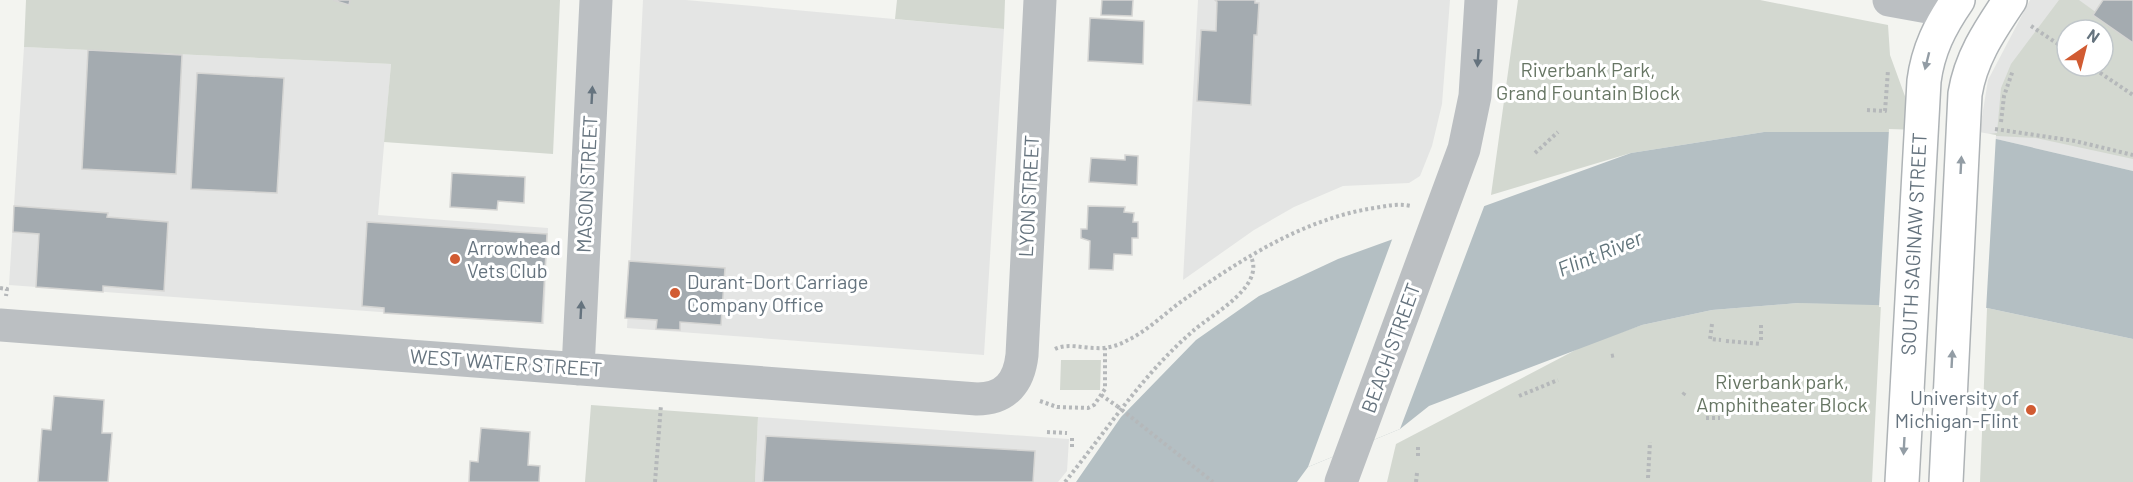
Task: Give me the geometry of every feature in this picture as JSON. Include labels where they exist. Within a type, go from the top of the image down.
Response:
[{"type":"main road","points":[[1952,4],[1987,35]]},
{"type":"main road","name":"SOUTH SAGINAW STREET","points":[[1902,480],[1924,81],[1930,50],[1952,4]]},
{"type":"main road","points":[[1946,481],[1968,77],[1974,59],[1987,35],[2019,12]]},
{"type":"street","name":"MASON STREET","points":[[578,369],[596,0]]},
{"type":"street","name":"LYON STREET","points":[[1009,389],[1018,374],[1022,355],[1040,0]]},
{"type":"street","name":"BEACH STREET","points":[[1341,482],[1354,448],[1428,206],[1464,149],[1473,112],[1481,0]]},
{"type":"street","points":[[1889,0],[1952,4]]},
{"type":"street","name":"WEST WATER STREET","points":[[0,325],[977,399],[999,396],[1009,389]]},
{"type":"path","points":[[2019,12],[2055,40]]},
{"type":"path","points":[[1867,110],[1885,111],[1888,70]]},
{"type":"path","points":[[2001,122],[2004,96],[2013,70]]},
{"type":"path","points":[[2108,78],[2133,95]]},
{"type":"path","points":[[2000,129],[2074,141],[2133,155]]},
{"type":"path","points":[[1535,153],[1558,132]]},
{"type":"path","points":[[1065,482],[1142,383],[1168,354],[1196,328],[1241,293],[1255,267],[1251,257],[1290,235],[1324,220],[1352,212],[1395,205],[1428,206]]},
{"type":"path","points":[[1712,324],[1710,339],[1761,342],[1761,325]]},
{"type":"path","points":[[1040,401],[1052,406],[1088,408],[1094,405],[1105,389],[1105,348]]},
{"type":"path","points":[[1519,396],[1558,380]]},
{"type":"path","points":[[1101,395],[1213,482]]},
{"type":"path","points":[[655,482],[661,404]]},
{"type":"path","points":[[1706,418],[1720,418]]},
{"type":"path","points":[[1047,432],[1066,432]]},
{"type":"path","points":[[1072,438],[1072,447]]},
{"type":"path","points":[[1648,478],[1650,442]]},
{"type":"path","points":[[1418,444],[1418,456]]},
{"type":"path","points":[[1416,482],[1417,473]]},
{"type":"shaded area","points":[[643,0],[686,0],[1004,29],[984,355],[627,328]]},
{"type":"shaded area","points":[[1198,0],[1450,0],[1442,104],[1432,146],[1420,176],[1409,183],[1343,186],[1294,207],[1254,230],[1183,280]]},
{"type":"shaded area","points":[[2030,0],[2133,0],[2133,171],[1979,135],[1988,80]]},
{"type":"shaded area","points":[[24,47],[391,64],[378,215],[548,228],[544,324],[9,285]]},
{"type":"shaded area","points":[[758,417],[1069,439],[1067,471],[1058,482],[755,482]]},
{"type":"green space","points":[[26,0],[560,0],[553,154],[384,142],[391,64],[24,47]]},
{"type":"green space","points":[[897,0],[1005,0],[1004,29],[895,19]]},
{"type":"green space","name":"Riverbank Park, Grand Fountain Block","points":[[1518,0],[1760,0],[1888,25],[1890,55],[1918,132],[1764,132],[1631,153],[1491,195]]},
{"type":"green space","points":[[2059,0],[2079,0],[2104,18],[2055,18],[2055,78],[2115,78],[2115,26],[2133,39],[2133,159],[2036,138],[1979,135],[1997,133],[2001,88],[2011,64]]},
{"type":"green space","name":"Riverbank park, Amphitheater Block","points":[[1798,303],[1881,304],[1872,482],[1387,482],[1396,444],[1585,345],[1642,325],[1712,310]]},
{"type":"green space","name":"University of Michigan-Flint","points":[[1987,308],[2133,339],[2133,482],[1980,482]]},
{"type":"green space","points":[[1061,360],[1101,360],[1100,390],[1060,390]]},
{"type":"green space","points":[[591,405],[758,417],[755,482],[585,482]]},
{"type":"water","name":"Flint River","points":[[1764,132],[1918,132],[1979,135],[2133,171],[2133,339],[1987,308],[1798,303],[1712,310],[1642,325],[1429,406],[1400,429],[1308,467],[1297,482],[1076,482],[1121,417],[1196,340],[1259,296],[1338,259],[1631,153]]},
{"type":"pier","points":[[1889,129],[1979,132],[1996,135],[1986,311],[1879,307]]},
{"type":"pier","points":[[1485,204],[1400,429],[1308,467],[1393,237]]},
{"type":"building","points":[[333,0],[350,0],[349,5]]},
{"type":"building","points":[[1102,0],[1133,0],[1132,16],[1101,15]]},
{"type":"building","points":[[1215,0],[1255,0],[1255,3],[1259,3],[1257,35],[1254,35],[1251,105],[1197,101],[1201,30],[1216,31],[1217,2]]},
{"type":"building","points":[[2103,0],[2133,0],[2133,43],[2115,30],[2115,18],[2097,18],[2093,15]]},
{"type":"building","points":[[1090,18],[1144,21],[1143,64],[1088,61]]},
{"type":"building","points":[[88,50],[182,55],[176,174],[82,169]]},
{"type":"building","points":[[197,73],[284,78],[277,193],[191,189]]},
{"type":"building","points":[[1125,155],[1138,156],[1137,185],[1089,182],[1091,158],[1125,160]]},
{"type":"building","points":[[452,173],[525,177],[524,203],[498,201],[497,210],[450,207]]},
{"type":"building","points":[[14,206],[108,213],[107,217],[168,222],[164,291],[103,286],[103,292],[36,287],[39,234],[13,232]]},
{"type":"building","points":[[1088,206],[1125,207],[1124,212],[1134,213],[1133,222],[1138,222],[1138,238],[1132,238],[1132,255],[1114,254],[1113,270],[1089,269],[1090,241],[1081,238],[1081,229],[1087,229]]},
{"type":"building","name":"Arrowhead Vets Club","points":[[367,222],[547,234],[542,323],[384,313],[384,308],[362,306]]},
{"type":"building","name":"Durant-Dort Carriage Company Office","points":[[629,261],[725,268],[721,325],[680,322],[680,330],[656,329],[657,320],[625,318]]},
{"type":"building","points":[[54,396],[104,400],[102,433],[112,433],[108,482],[38,482],[42,429],[51,430]]},
{"type":"building","points":[[481,428],[530,432],[528,465],[540,466],[539,482],[469,482],[470,461],[478,462]]},
{"type":"building","points":[[766,436],[1035,451],[1033,482],[763,482]]},
{"type":"place","name":"Arrowhead Vets Club","points":[[455,259]]},
{"type":"place","name":"Durant-Dort Carriage Company Office","points":[[675,293]]},
{"type":"place","name":"University of Michigan-Flint","points":[[2031,410]]}]
